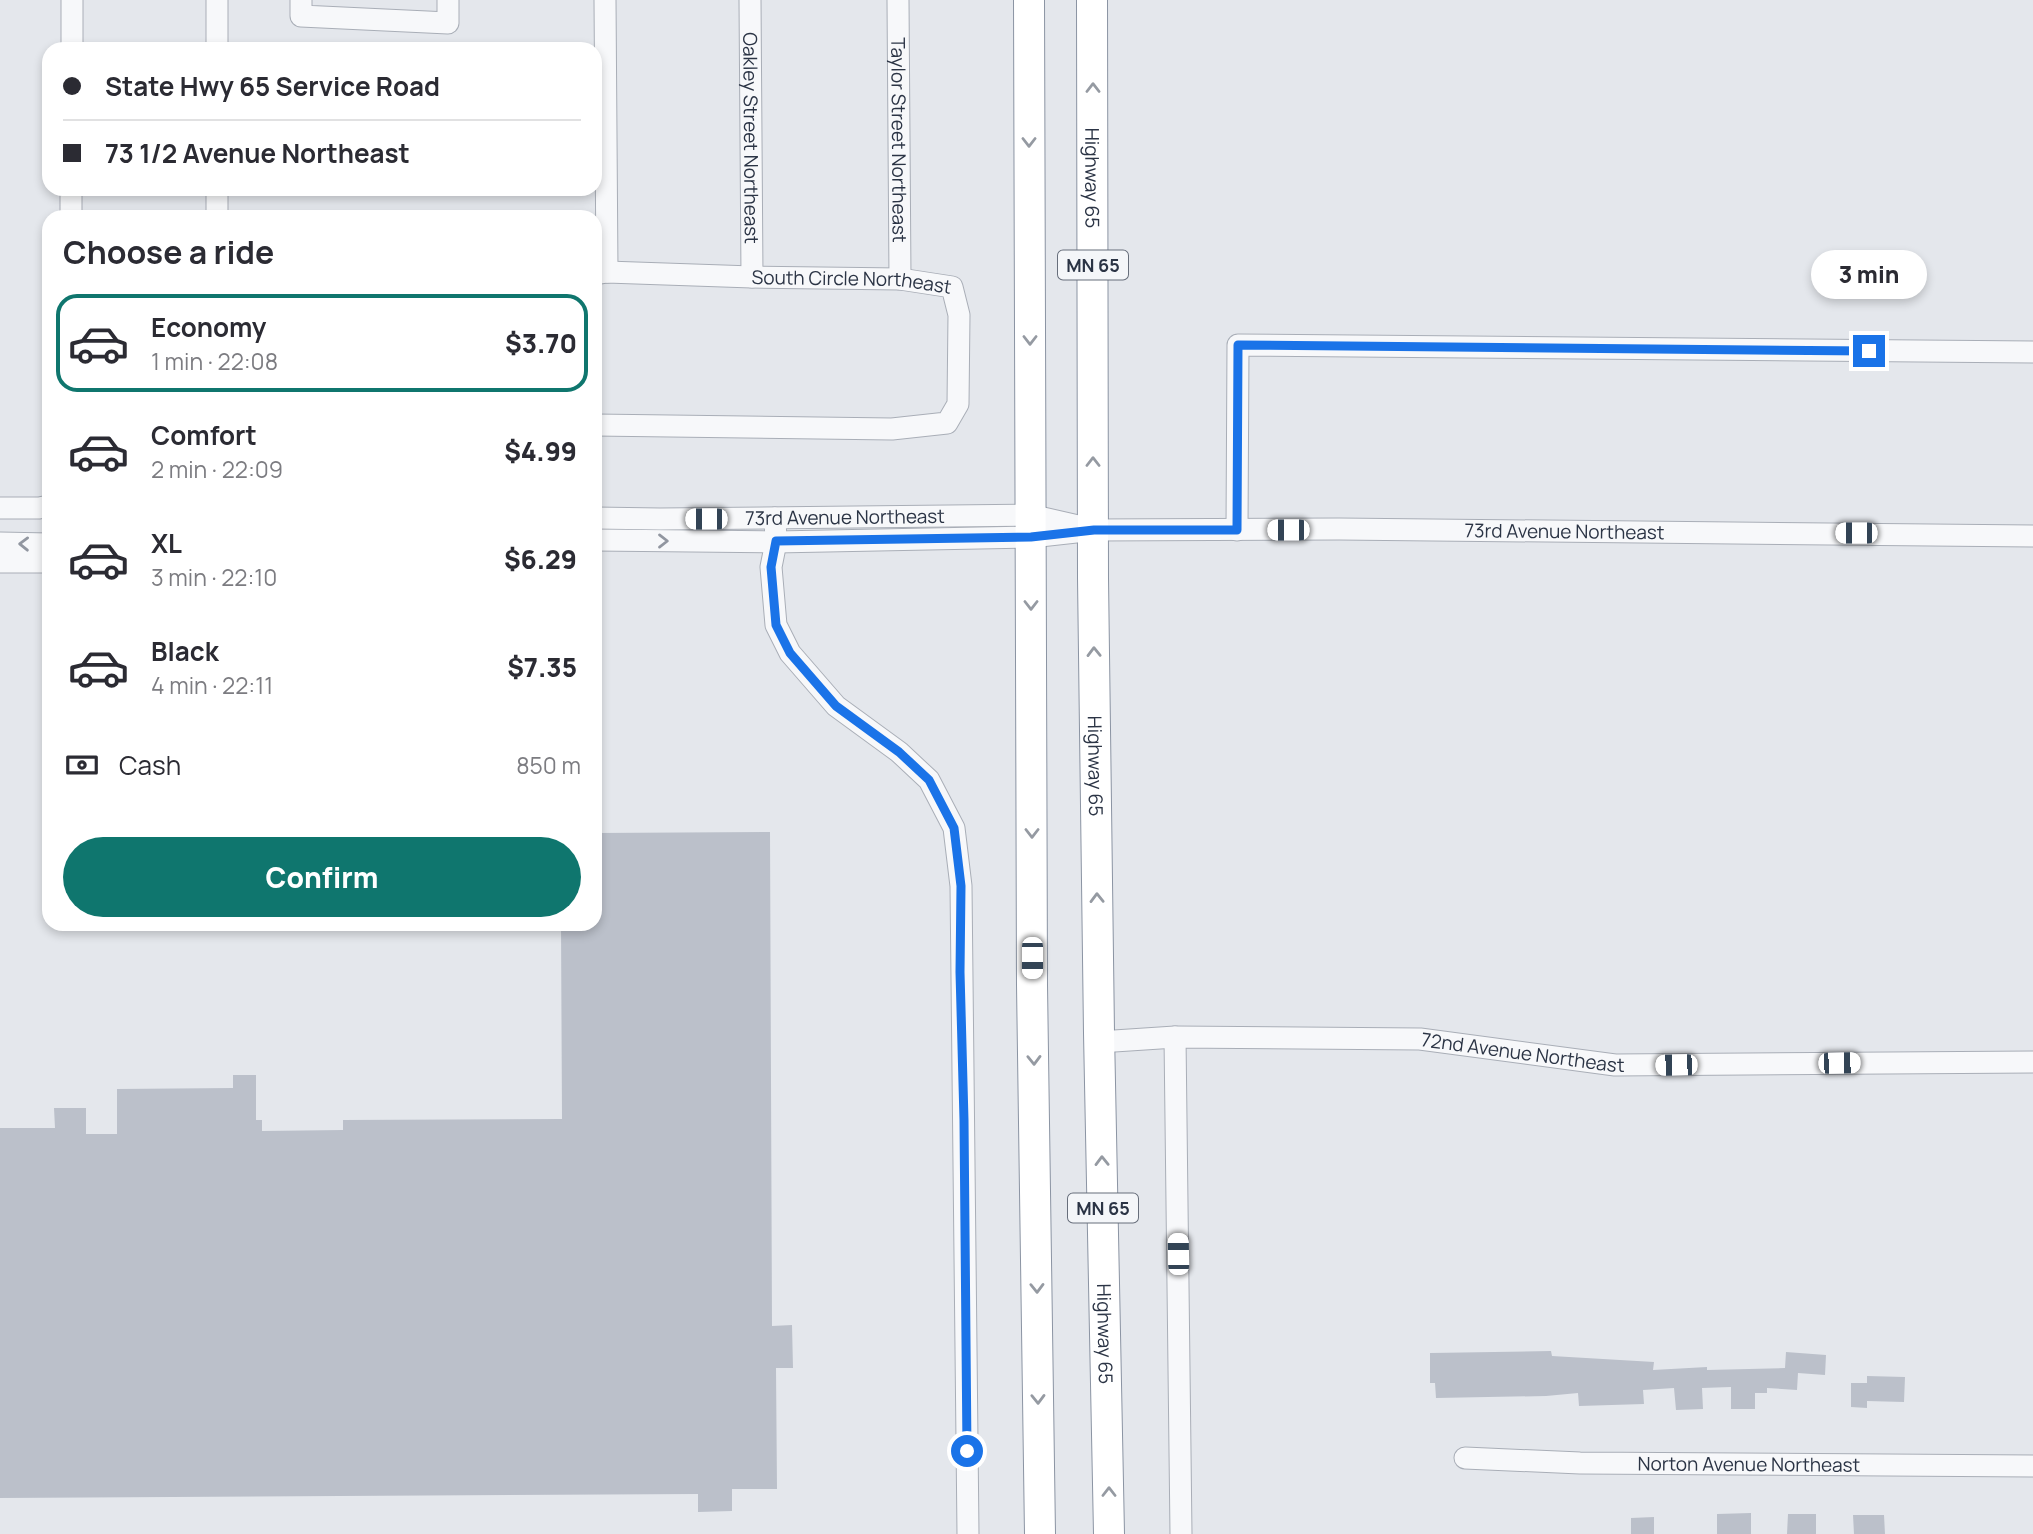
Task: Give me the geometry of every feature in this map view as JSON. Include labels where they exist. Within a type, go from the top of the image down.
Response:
[{"type":"highway","name":"MN 65","points":[[1028,0],[1032,971],[1041,1534]]},
{"type":"highway","name":"Highway 65","points":[[1092,0],[1099,1042],[1109,1534]]},
{"type":"street","points":[[72,0],[72,42]]},
{"type":"street","points":[[217,0],[217,42]]},
{"type":"street","points":[[301,0],[300,16],[448,23],[448,0]]},
{"type":"street","points":[[602,210],[605,0]]},
{"type":"street","name":"Oakley Street Northeast","points":[[750,0],[752,277]]},
{"type":"street","name":"Taylor Street Northeast","points":[[898,0],[900,279]]},
{"type":"street","name":"South Circle Northeast","points":[[602,273],[900,279],[952,287],[959,315],[958,404],[947,423],[892,429],[602,425]]},
{"type":"street","points":[[1237,530],[1238,345],[2033,352]]},
{"type":"street","points":[[0,508],[42,507]]},
{"type":"street","name":"73rd Avenue Northeast","points":[[602,518],[775,518],[1094,530],[1586,531],[2033,536]]},
{"type":"street","points":[[775,518],[776,541],[771,567],[776,625],[790,653],[836,706],[899,752],[929,780],[954,828],[961,886],[968,1534]]},
{"type":"street","name":"73rd Avenue Northeast","points":[[602,540],[776,541],[1031,526]]},
{"type":"street","points":[[0,543],[42,544]]},
{"type":"street","points":[[0,562],[42,562]]},
{"type":"street","points":[[1175,1037],[1181,1534]]},
{"type":"street","name":"72nd Avenue Northeast","points":[[1099,1042],[1175,1037],[1420,1040],[1615,1065],[2033,1062]]},
{"type":"street","name":"Norton Avenue Northeast","points":[[1465,1458],[1580,1463],[2033,1466]]},
{"type":"building","points":[[770,832],[772,1326],[792,1325],[793,1368],[776,1368],[777,1489],[732,1489],[732,1511],[698,1512],[698,1494],[0,1498],[0,1128],[55,1128],[54,1108],[86,1108],[86,1134],[117,1134],[117,1089],[233,1088],[233,1075],[256,1075],[256,1120],[262,1120],[262,1131],[343,1130],[343,1120],[562,1119],[561,931],[602,931],[602,833]]},
{"type":"building","points":[[1551,1351],[1552,1356],[1654,1362],[1653,1370],[1707,1367],[1707,1370],[1785,1368],[1786,1352],[1826,1355],[1825,1375],[1798,1373],[1797,1390],[1767,1388],[1767,1393],[1755,1393],[1755,1409],[1731,1409],[1731,1387],[1702,1388],[1703,1409],[1676,1410],[1674,1388],[1643,1390],[1644,1404],[1579,1406],[1578,1393],[1436,1398],[1435,1383],[1430,1383],[1430,1353]]},
{"type":"building","points":[[1867,1376],[1905,1377],[1904,1402],[1867,1401],[1867,1408],[1851,1407],[1851,1383],[1867,1383]]},
{"type":"building","points":[[1751,1513],[1751,1534],[1717,1534],[1717,1514]]},
{"type":"building","points":[[1788,1514],[1816,1514],[1816,1534],[1787,1534]]},
{"type":"building","points":[[1853,1515],[1884,1515],[1885,1534],[1854,1534]]},
{"type":"building","points":[[1654,1517],[1654,1534],[1631,1534],[1631,1518]]},
{"type":"route","points":[[967,1451],[961,886],[954,828],[929,780],[899,752],[836,706],[790,653],[776,625],[771,567],[776,541],[1031,537],[1094,530],[1237,530],[1238,345],[1869,351]]}]
